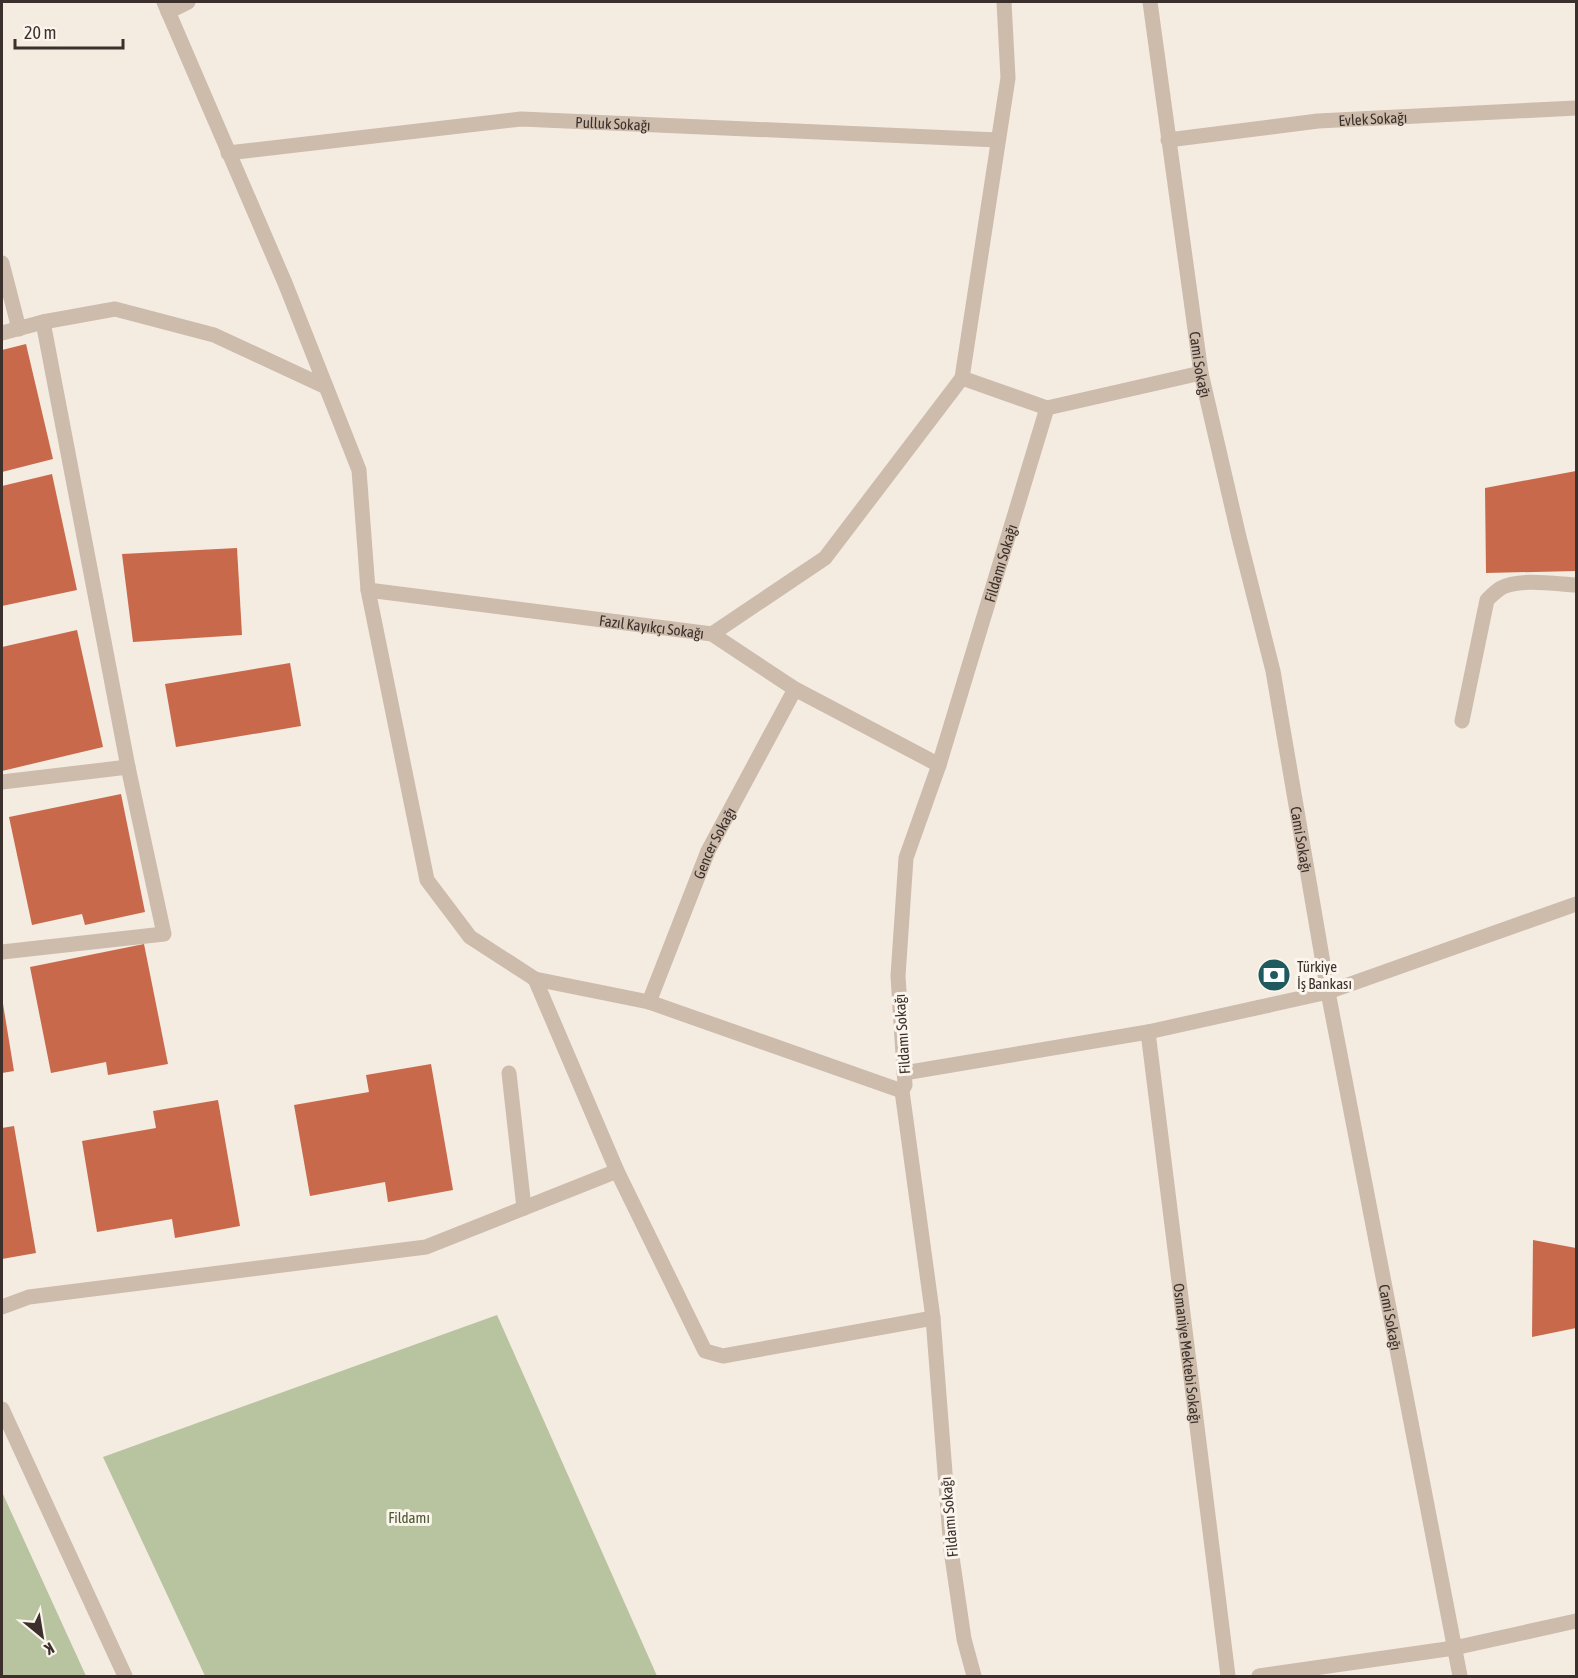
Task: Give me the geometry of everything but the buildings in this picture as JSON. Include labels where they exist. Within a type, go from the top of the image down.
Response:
[{"type":"street","points":[[188,2],[166,7],[285,283],[359,470],[368,590],[427,880],[470,937],[535,979],[650,1002],[902,1091]]},
{"type":"street","points":[[712,634],[825,558],[962,378],[1008,78],[1004,2]]},
{"type":"street","name":"Cami Sokağı","points":[[1150,2],[1201,373],[1273,671],[1328,992],[1460,1677]]},
{"type":"street","name":"Evlek Sokağı","points":[[1168,140],[1318,121],[1576,108]]},
{"type":"street","name":"Pulluk Sokağı","points":[[228,153],[521,119],[998,140]]},
{"type":"street","points":[[2,263],[19,329]]},
{"type":"street","points":[[2,333],[43,322],[115,309],[214,335],[326,387]]},
{"type":"street","points":[[2,952],[164,934],[128,767],[43,322]]},
{"type":"street","points":[[962,378],[1047,408],[1201,373]]},
{"type":"street","name":"Fildamı Sokağı","points":[[974,1677],[964,1639],[951,1550],[933,1318],[902,1091],[905,1085],[898,976],[906,858],[939,765],[1047,408]]},
{"type":"street","points":[[1462,721],[1487,600],[1501,588],[1509,585],[1529,583],[1576,585]]},
{"type":"street","name":"Fazıl Kayıkçı Sokağı","points":[[368,590],[712,634],[795,689],[939,765]]},
{"type":"street","name":"Gencer Sokağı","points":[[650,1002],[708,851],[795,689]]},
{"type":"street","points":[[2,782],[128,767]]},
{"type":"street","points":[[904,1073],[1148,1032],[1328,992],[1576,904]]},
{"type":"street","points":[[535,979],[617,1171],[705,1351],[723,1356],[933,1318]]},
{"type":"street","name":"Osmaniye Mektebi Sokağı","points":[[1148,1032],[1228,1677]]},
{"type":"street","points":[[509,1073],[524,1208]]},
{"type":"street","points":[[2,1307],[28,1297],[426,1247],[617,1171]]},
{"type":"street","points":[[2,1409],[125,1677]]},
{"type":"street","points":[[1259,1677],[1454,1648],[1576,1621]]},
{"type":"green space","name":"Fildamı","points":[[497,1315],[657,1676],[205,1676],[103,1457]]},
{"type":"green space","points":[[2,1492],[86,1676],[2,1676]]},
{"type":"place","name":"Türkiye İş Bankası","points":[[1274,975]]}]
